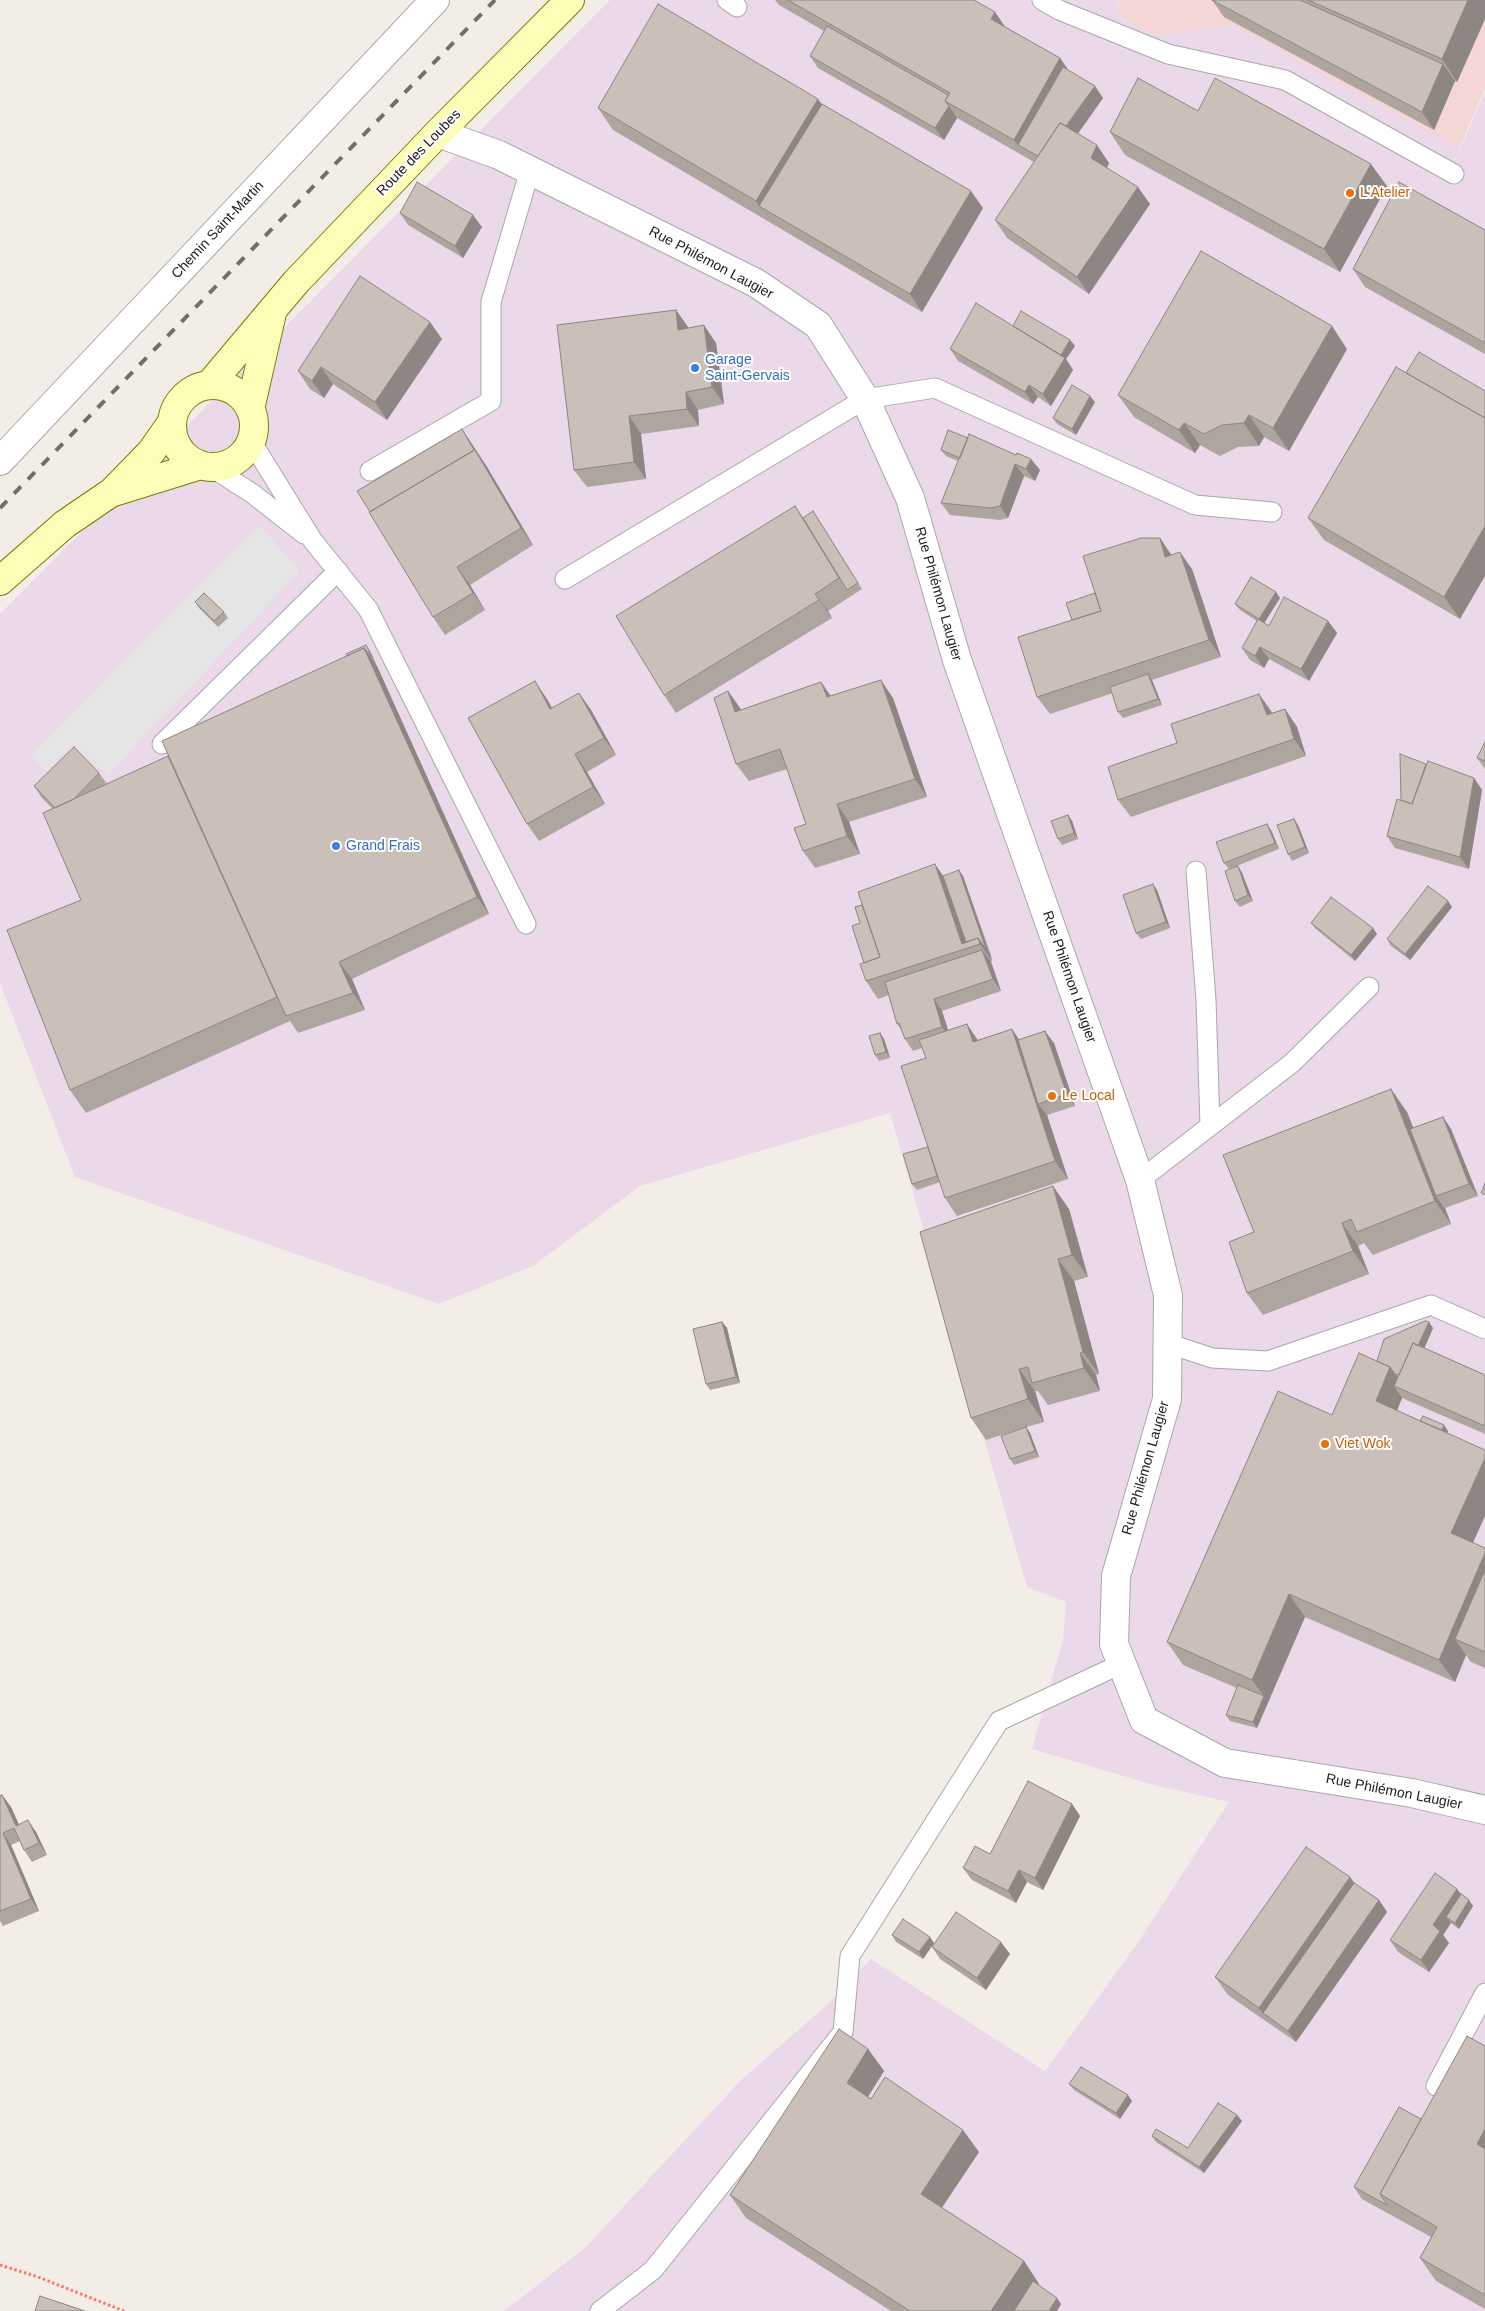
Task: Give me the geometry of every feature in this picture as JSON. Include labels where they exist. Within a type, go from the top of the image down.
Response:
[{"type":"main road","name":"Route des Loubes","points":[[210,384],[296,282],[438,133],[570,0]]},
{"type":"main road","name":"Route des Loubes","points":[[250,409],[273,310]]},
{"type":"main road","points":[[112,492],[206,466],[227,464],[241,455],[251,441],[254,425],[250,409],[241,395],[226,387],[210,384],[196,388],[184,396],[175,408],[172,422],[172,436],[179,449],[188,459],[206,466]]},
{"type":"main road","points":[[0,581],[65,524],[112,492],[151,452],[172,422]]},
{"type":"street","name":"Chemin Saint-Martin","points":[[0,461],[435,0]]},
{"type":"street","name":"Rue Philémon Laugier","points":[[438,133],[499,155],[756,283],[818,325],[866,399],[910,498],[957,660],[1140,1180],[1168,1295],[1167,1400],[1116,1576],[1114,1644],[1144,1720],[1225,1763],[1412,1793],[1485,1810]]},
{"type":"lane","points":[[1042,0],[1059,10],[1168,54],[1285,80],[1454,174]]},
{"type":"lane","points":[[370,471],[491,401],[491,302],[530,170]]},
{"type":"lane","points":[[565,579],[866,399],[935,388],[1195,505],[1272,512]]},
{"type":"lane","points":[[251,441],[313,541],[368,610],[526,924]]},
{"type":"lane","points":[[206,466],[253,494],[313,541]]},
{"type":"lane","points":[[162,744],[338,571]]},
{"type":"lane","points":[[1196,871],[1206,1000],[1210,1126]]},
{"type":"lane","points":[[1140,1180],[1292,1062],[1369,987]]},
{"type":"lane","points":[[1167,1343],[1212,1358],[1268,1361],[1431,1305],[1485,1329]]},
{"type":"lane","points":[[600,2311],[653,2270],[843,2032],[850,1956],[999,1721],[1121,1664]]},
{"type":"lane","points":[[1436,2086],[1485,1994]]},
{"type":"path","points":[[0,2265],[38,2277],[124,2311]]},
{"type":"shaded area","points":[[610,0],[1119,0],[1116,14],[1153,36],[1232,25],[1460,149],[1485,92],[1485,2311],[504,2311],[585,2248],[739,2082],[829,2003],[871,1959],[1045,2071],[1137,1944],[1229,1802],[1154,1785],[1032,1749],[1063,1640],[1066,1602],[1027,1587],[890,1113],[640,1186],[533,1266],[439,1304],[75,1177],[0,983],[0,614]]},
{"type":"shaded area","points":[[1120,0],[1485,0],[1485,89],[1459,149],[1232,25],[1153,36],[1116,14]]},
{"type":"shaded area","points":[[259,525],[300,571],[108,775],[72,745],[47,772],[31,755]]},
{"type":"building","points":[[788,0],[974,0],[995,12],[991,19],[1060,58],[1014,140],[945,101],[950,93]]},
{"type":"building","points":[[1212,0],[1300,0],[1443,64],[1422,112]]},
{"type":"building","points":[[1308,0],[1468,0],[1442,59]]},
{"type":"building","points":[[658,4],[818,99],[756,201],[598,108]]},
{"type":"building","points":[[827,26],[948,95],[945,101],[949,106],[935,128],[810,56]]},
{"type":"building","points":[[1063,67],[1095,86],[1066,126],[1060,123],[1038,156],[1018,145]]},
{"type":"building","points":[[1138,78],[1198,111],[1215,78],[1371,164],[1324,249],[1110,132]]},
{"type":"building","points":[[822,104],[971,191],[910,294],[759,206]]},
{"type":"building","points":[[1060,123],[1097,145],[1091,158],[1138,187],[1077,277],[995,220]]},
{"type":"building","points":[[417,182],[473,215],[455,246],[400,213]]},
{"type":"building","points":[[1399,182],[1485,230],[1485,343],[1353,269]]},
{"type":"building","points":[[1201,251],[1332,326],[1273,428],[1249,415],[1244,423],[1222,425],[1204,434],[1184,423],[1179,430],[1118,395]]},
{"type":"building","points":[[360,276],[430,322],[375,402],[321,367],[312,381],[298,371]]},
{"type":"building","points":[[976,303],[1065,358],[1043,394],[1029,385],[1025,392],[950,349]]},
{"type":"building","points":[[676,310],[678,330],[704,325],[712,387],[686,392],[687,409],[629,416],[634,462],[574,470],[557,325]]},
{"type":"building","points":[[1021,311],[1070,340],[1061,355],[1013,326]]},
{"type":"building","points":[[1419,352],[1485,391],[1485,418],[1406,373]]},
{"type":"building","points":[[1396,367],[1485,418],[1485,526],[1444,597],[1308,518]]},
{"type":"building","points":[[1072,385],[1090,396],[1072,429],[1053,418]]},
{"type":"building","points":[[462,429],[474,450],[370,512],[357,491]]},
{"type":"building","points":[[948,430],[968,438],[960,458],[941,450]]},
{"type":"building","points":[[969,434],[1016,455],[1017,453],[1031,459],[1026,469],[1015,464],[1000,506],[991,508],[941,503]]},
{"type":"building","points":[[475,450],[521,528],[457,567],[473,593],[433,617],[369,512]]},
{"type":"building","points":[[795,506],[839,578],[815,594],[819,600],[664,695],[616,616]]},
{"type":"building","points":[[813,511],[858,583],[847,590],[803,518]]},
{"type":"building","points":[[1141,538],[1160,538],[1165,557],[1180,552],[1209,640],[1037,697],[1018,637],[1101,611],[1083,556]]},
{"type":"building","points":[[1251,577],[1276,592],[1259,619],[1235,604]]},
{"type":"building","points":[[204,593],[224,612],[214,621],[195,602]]},
{"type":"building","points":[[1095,593],[1101,611],[1072,620],[1066,603]]},
{"type":"building","points":[[1284,597],[1328,621],[1301,669],[1260,647],[1255,656],[1242,648],[1258,619],[1269,626]]},
{"type":"building","points":[[366,645],[372,657],[364,648],[347,656],[346,654]]},
{"type":"building","name":"Grand Frais","points":[[364,648],[477,897],[339,962],[353,993],[286,1016],[162,741]]},
{"type":"building","points":[[1148,674],[1158,699],[1118,712],[1110,687]]},
{"type":"building","points":[[881,680],[915,779],[837,804],[847,836],[803,851],[794,828],[806,824],[780,749],[736,764],[714,698],[728,691],[735,712],[821,682],[827,697]]},
{"type":"building","points":[[535,681],[550,709],[579,693],[604,738],[575,754],[593,787],[527,824],[468,718]]},
{"type":"building","points":[[1259,694],[1267,715],[1285,709],[1294,739],[1118,800],[1108,767],[1177,743],[1171,724]]},
{"type":"building","points":[[1485,742],[1485,761],[1477,758]]},
{"type":"building","points":[[74,747],[99,773],[74,799],[55,808],[34,786]]},
{"type":"building","points":[[1400,754],[1426,764],[1412,804],[1401,800]]},
{"type":"building","points":[[168,756],[277,997],[70,1090],[7,930],[81,900],[43,813]]},
{"type":"building","points":[[1428,761],[1474,778],[1460,857],[1387,836],[1397,799],[1412,804]]},
{"type":"building","points":[[1068,815],[1074,833],[1058,839],[1051,821]]},
{"type":"building","points":[[1294,819],[1305,847],[1288,854],[1277,825]]},
{"type":"building","points":[[1267,824],[1275,843],[1224,863],[1216,842]]},
{"type":"building","points":[[935,864],[962,944],[978,938],[980,944],[866,981],[860,964],[880,957],[858,892]]},
{"type":"building","points":[[1238,866],[1248,895],[1235,901],[1225,871]]},
{"type":"building","points":[[959,870],[986,949],[978,938],[966,942],[943,876]]},
{"type":"building","points":[[1153,884],[1166,922],[1136,933],[1123,895]]},
{"type":"building","points":[[1428,886],[1448,901],[1405,954],[1387,939]]},
{"type":"building","points":[[1331,897],[1373,928],[1351,955],[1311,923]]},
{"type":"building","points":[[862,905],[880,957],[864,963],[852,926],[860,923],[855,907]]},
{"type":"building","points":[[982,950],[993,979],[934,999],[942,1027],[905,1039],[899,1023],[897,1024],[885,982]]},
{"type":"building","points":[[967,1024],[973,1042],[1012,1029],[1055,1161],[945,1198],[901,1066],[926,1058],[919,1040]]},
{"type":"building","points":[[1045,1031],[1067,1094],[1038,1104],[1018,1040]]},
{"type":"building","points":[[880,1033],[886,1052],[875,1055],[869,1036]]},
{"type":"building","points":[[1391,1089],[1435,1201],[1357,1232],[1351,1219],[1342,1223],[1353,1251],[1247,1293],[1229,1242],[1254,1232],[1223,1155]]},
{"type":"building","points":[[1443,1117],[1469,1184],[1436,1196],[1410,1129]]},
{"type":"building","points":[[928,1147],[937,1176],[912,1184],[903,1154]]},
{"type":"building","points":[[1485,1183],[1485,1195],[1481,1193]]},
{"type":"building","points":[[1053,1186],[1072,1255],[1058,1259],[1083,1352],[1080,1353],[1084,1368],[1032,1383],[1028,1367],[1019,1369],[1028,1399],[971,1418],[920,1232]]},
{"type":"building","points":[[1425,1321],[1429,1322],[1418,1346],[1413,1343],[1399,1375],[1395,1374],[1390,1367],[1377,1361],[1384,1339]]},
{"type":"building","points":[[722,1322],[736,1377],[706,1384],[693,1329]]},
{"type":"building","points":[[1413,1343],[1485,1375],[1485,1426],[1394,1386]]},
{"type":"building","points":[[1359,1353],[1390,1367],[1376,1401],[1485,1450],[1485,1458],[1451,1533],[1485,1548],[1485,1553],[1439,1660],[1289,1594],[1252,1680],[1167,1642],[1278,1391],[1332,1415]]},
{"type":"building","points":[[1423,1416],[1444,1425],[1442,1430],[1420,1421]]},
{"type":"building","points":[[1026,1427],[1035,1451],[1010,1459],[1001,1436]]},
{"type":"building","points":[[1485,1570],[1485,1652],[1455,1639]]},
{"type":"building","points":[[1238,1685],[1264,1696],[1253,1722],[1226,1715]]},
{"type":"building","points":[[1028,1781],[1072,1804],[1035,1878],[1019,1870],[1008,1891],[963,1868],[975,1846],[990,1854]]},
{"type":"building","points":[[2,1795],[16,1826],[28,1820],[39,1843],[24,1850],[14,1828],[3,1833],[31,1899],[0,1911],[0,1796]]},
{"type":"building","points":[[1306,1847],[1350,1877],[1259,2008],[1215,1977]]},
{"type":"building","points":[[1435,1873],[1457,1889],[1433,1925],[1440,1931],[1421,1960],[1390,1940]]},
{"type":"building","points":[[1354,1883],[1379,1900],[1288,2031],[1263,2013]]},
{"type":"building","points":[[1461,1894],[1469,1900],[1455,1923],[1446,1917]]},
{"type":"building","points":[[956,1912],[1001,1942],[977,1978],[932,1947]]},
{"type":"building","points":[[903,1919],[930,1937],[919,1952],[892,1935]]},
{"type":"building","points":[[839,2029],[868,2049],[847,2083],[871,2099],[885,2077],[963,2130],[921,2194],[1024,2261],[991,2311],[910,2311],[730,2195]]},
{"type":"building","points":[[1467,2036],[1485,2046],[1485,2129],[1477,2144],[1485,2149],[1485,2295],[1420,2258],[1437,2227],[1380,2194]]},
{"type":"building","points":[[1081,2067],[1128,2095],[1116,2113],[1069,2084]]},
{"type":"building","points":[[1218,2103],[1237,2115],[1199,2167],[1152,2136],[1156,2129],[1188,2148]]},
{"type":"building","points":[[1399,2107],[1421,2119],[1380,2194],[1387,2205],[1354,2187]]},
{"type":"building","points":[[1033,2281],[1057,2298],[1049,2311],[1014,2311]]},
{"type":"building","points":[[40,2296],[85,2311],[35,2311]]},
{"type":"railway","points":[[0,508],[495,0]]},
{"type":"place","name":"L'Atelier","points":[[1350,193]]},
{"type":"place","name":"Garage Saint-Gervais","points":[[695,368]]},
{"type":"place","name":"Grand Frais","points":[[336,846]]},
{"type":"place","name":"Le Local","points":[[1052,1096]]},
{"type":"place","name":"Viet Wok","points":[[1325,1444]]}]
